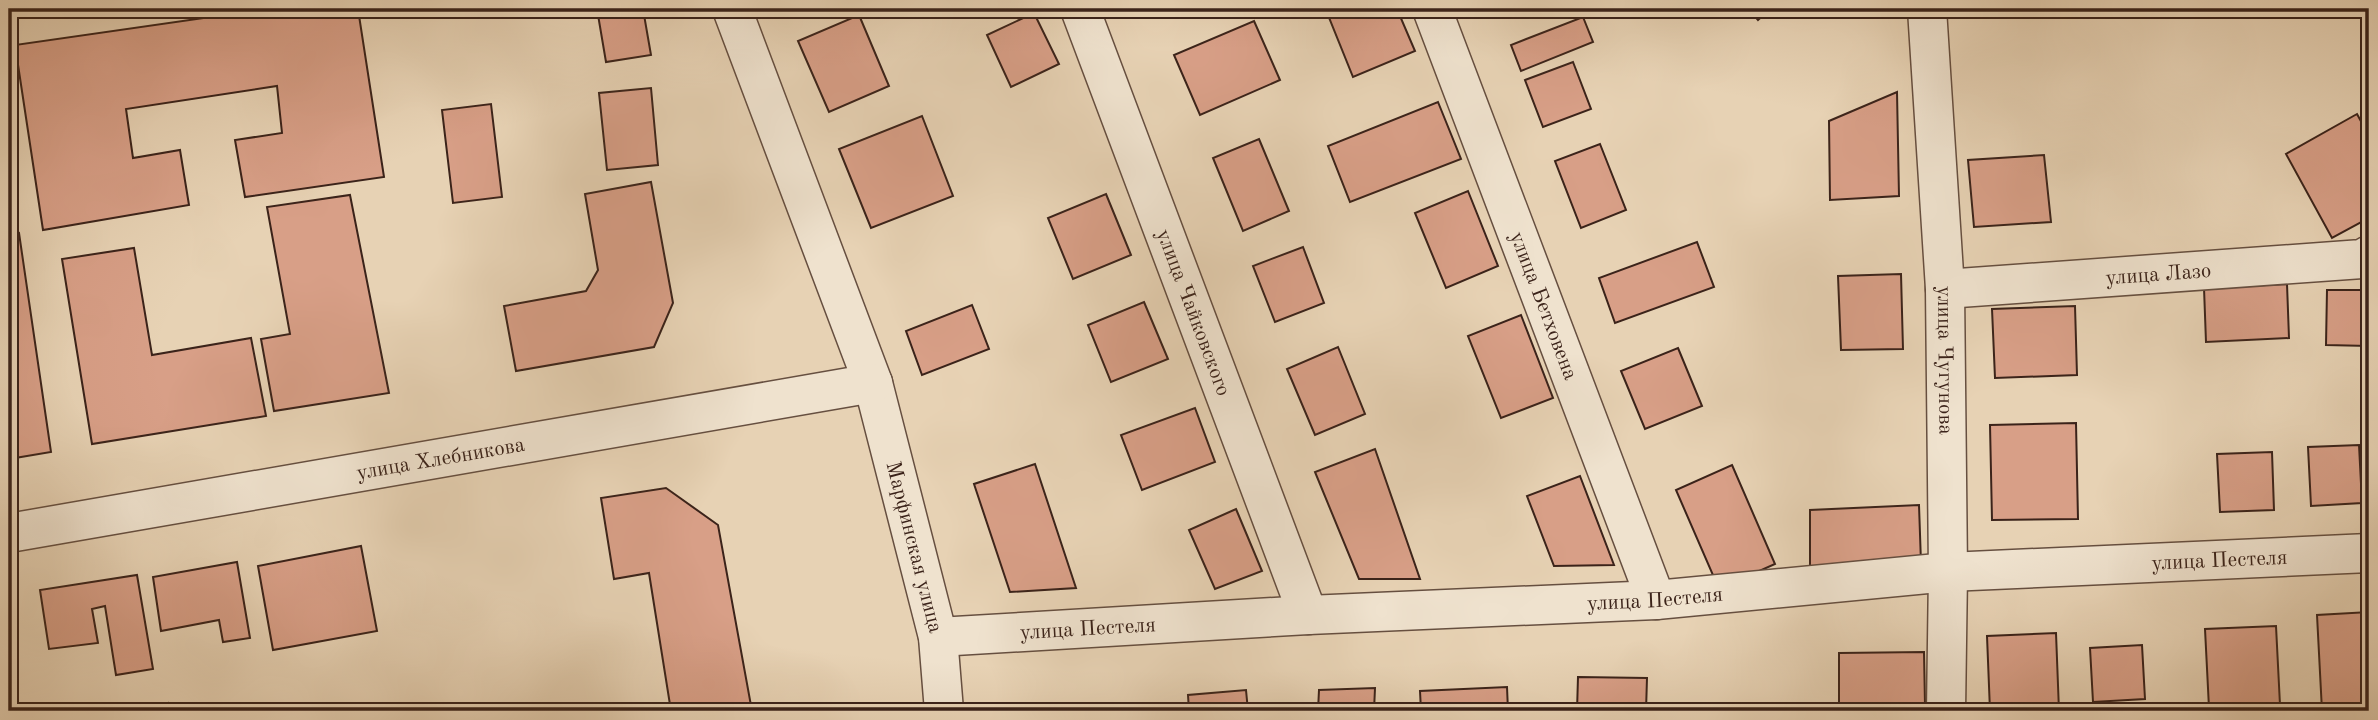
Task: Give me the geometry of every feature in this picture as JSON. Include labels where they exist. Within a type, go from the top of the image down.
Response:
[{"type":"street","name":"Марфинская улица","points":[[732,9],[873,383],[938,637],[944,711]]},
{"type":"street","name":"улица Чайковского","points":[[1080,9],[1308,615]]},
{"type":"street","name":"улица Бетховена","points":[[1432,9],[1656,600]]},
{"type":"street","name":"улица Чугунова","points":[[1927,9],[1945,289],[1948,572],[1946,711]]},
{"type":"street","name":"улица Лазо","points":[[1945,289],[2362,259],[2369,255]]},
{"type":"street","name":"улица Хлебникова","points":[[9,533],[873,383]]},
{"type":"street","name":"улица Пестеля","points":[[938,637],[1308,615],[1656,600],[1948,572],[2369,553]]},
{"type":"building","points":[[267,9],[358,9],[384,177],[245,197],[235,140],[282,133],[277,86],[126,109],[133,158],[180,150],[189,205],[43,230],[15,45]]},
{"type":"building","points":[[597,9],[643,9],[651,55],[606,62]]},
{"type":"building","points":[[1397,9],[1415,51],[1353,77],[1326,10]]},
{"type":"building","points":[[1749,9],[1770,9],[1758,20]]},
{"type":"building","points":[[1034,13],[1059,64],[1011,87],[987,35]]},
{"type":"building","points":[[859,15],[889,86],[829,112],[798,41]]},
{"type":"building","points":[[1583,17],[1593,42],[1521,71],[1511,45]]},
{"type":"building","points":[[1254,21],[1280,80],[1200,115],[1174,55]]},
{"type":"building","points":[[1573,62],[1591,109],[1543,127],[1525,80]]},
{"type":"building","points":[[651,88],[658,165],[607,170],[599,93]]},
{"type":"building","points":[[1897,92],[1899,196],[1830,200],[1829,121]]},
{"type":"building","points":[[1438,102],[1461,159],[1350,202],[1328,146]]},
{"type":"building","points":[[491,104],[502,197],[453,203],[442,110]]},
{"type":"building","points":[[2357,114],[2369,136],[2369,184],[2363,187],[2369,199],[2369,218],[2332,238],[2286,154]]},
{"type":"building","points":[[922,116],[953,196],[871,228],[839,149]]},
{"type":"building","points":[[1259,139],[1289,211],[1243,231],[1213,158]]},
{"type":"building","points":[[1600,144],[1626,210],[1581,228],[1555,161]]},
{"type":"building","points":[[2044,155],[2051,222],[1974,227],[1968,160]]},
{"type":"building","points":[[651,182],[673,303],[654,347],[516,371],[504,306],[586,291],[598,270],[585,194]]},
{"type":"building","points":[[1468,191],[1498,266],[1446,288],[1415,213]]},
{"type":"building","points":[[1106,194],[1131,255],[1073,279],[1048,218]]},
{"type":"building","points":[[350,195],[389,393],[274,411],[261,339],[290,334],[267,207]]},
{"type":"building","points":[[19,233],[51,452],[9,459],[9,235]]},
{"type":"building","points":[[1697,242],[1714,287],[1615,323],[1599,278]]},
{"type":"building","points":[[1303,247],[1324,303],[1275,322],[1253,266]]},
{"type":"building","points":[[134,248],[152,355],[251,338],[266,416],[92,444],[62,259]]},
{"type":"building","points":[[1901,274],[1903,349],[1841,350],[1838,276]]},
{"type":"building","points":[[2287,284],[2289,338],[2206,342],[2204,288]]},
{"type":"building","points":[[2327,290],[2369,290],[2369,346],[2326,345]]},
{"type":"building","points":[[1144,302],[1168,359],[1111,382],[1088,325]]},
{"type":"building","points":[[972,305],[989,349],[922,375],[906,331]]},
{"type":"building","points":[[2075,306],[2077,375],[1995,378],[1992,309]]},
{"type":"building","points":[[1521,315],[1553,398],[1501,418],[1468,336]]},
{"type":"building","points":[[1338,347],[1365,414],[1315,435],[1287,369]]},
{"type":"building","points":[[1678,348],[1702,406],[1645,429],[1621,371]]},
{"type":"building","points":[[1195,408],[1215,462],[1142,490],[1121,435]]},
{"type":"building","points":[[2076,423],[2078,519],[1992,520],[1990,425]]},
{"type":"building","points":[[2359,445],[2362,503],[2311,506],[2308,447]]},
{"type":"building","points":[[1375,449],[1420,579],[1359,579],[1315,472]]},
{"type":"building","points":[[2272,452],[2274,510],[2220,512],[2217,454]]},
{"type":"building","points":[[1035,464],[1076,588],[1010,592],[974,484]]},
{"type":"building","points":[[1732,465],[1775,564],[1719,589],[1676,490]]},
{"type":"building","points":[[1580,476],[1614,565],[1554,566],[1527,496]]},
{"type":"building","points":[[666,488],[718,525],[752,711],[671,711],[649,573],[614,579],[601,498]]},
{"type":"building","points":[[1919,505],[1921,563],[1810,567],[1810,510]]},
{"type":"building","points":[[1236,509],[1262,571],[1215,589],[1189,530]]},
{"type":"building","points":[[361,546],[377,631],[273,650],[258,566]]},
{"type":"building","points":[[237,562],[250,638],[223,642],[219,620],[161,631],[153,577]]},
{"type":"building","points":[[137,575],[153,669],[116,675],[105,606],[92,609],[98,643],[49,649],[40,590]]},
{"type":"building","points":[[2369,612],[2369,711],[2322,711],[2317,615]]},
{"type":"building","points":[[9,613],[17,670],[9,671]]},
{"type":"building","points":[[2276,626],[2280,705],[2209,708],[2205,629]]},
{"type":"building","points":[[2056,633],[2059,711],[1990,711],[1987,636]]},
{"type":"building","points":[[2142,645],[2145,699],[2093,702],[2090,648]]},
{"type":"building","points":[[1924,652],[1925,705],[1839,706],[1839,653]]},
{"type":"building","points":[[1578,677],[1647,678],[1646,711],[1577,711]]},
{"type":"building","points":[[1507,687],[1508,711],[1421,711],[1420,691]]},
{"type":"building","points":[[1375,688],[1374,711],[1318,711],[1319,690]]},
{"type":"building","points":[[1246,690],[1248,711],[1189,711],[1188,695]]},
{"type":"building","points":[[168,703],[170,711],[125,711]]},
{"type":"building","points":[[1755,705],[1755,711],[1664,711],[1664,706]]}]
